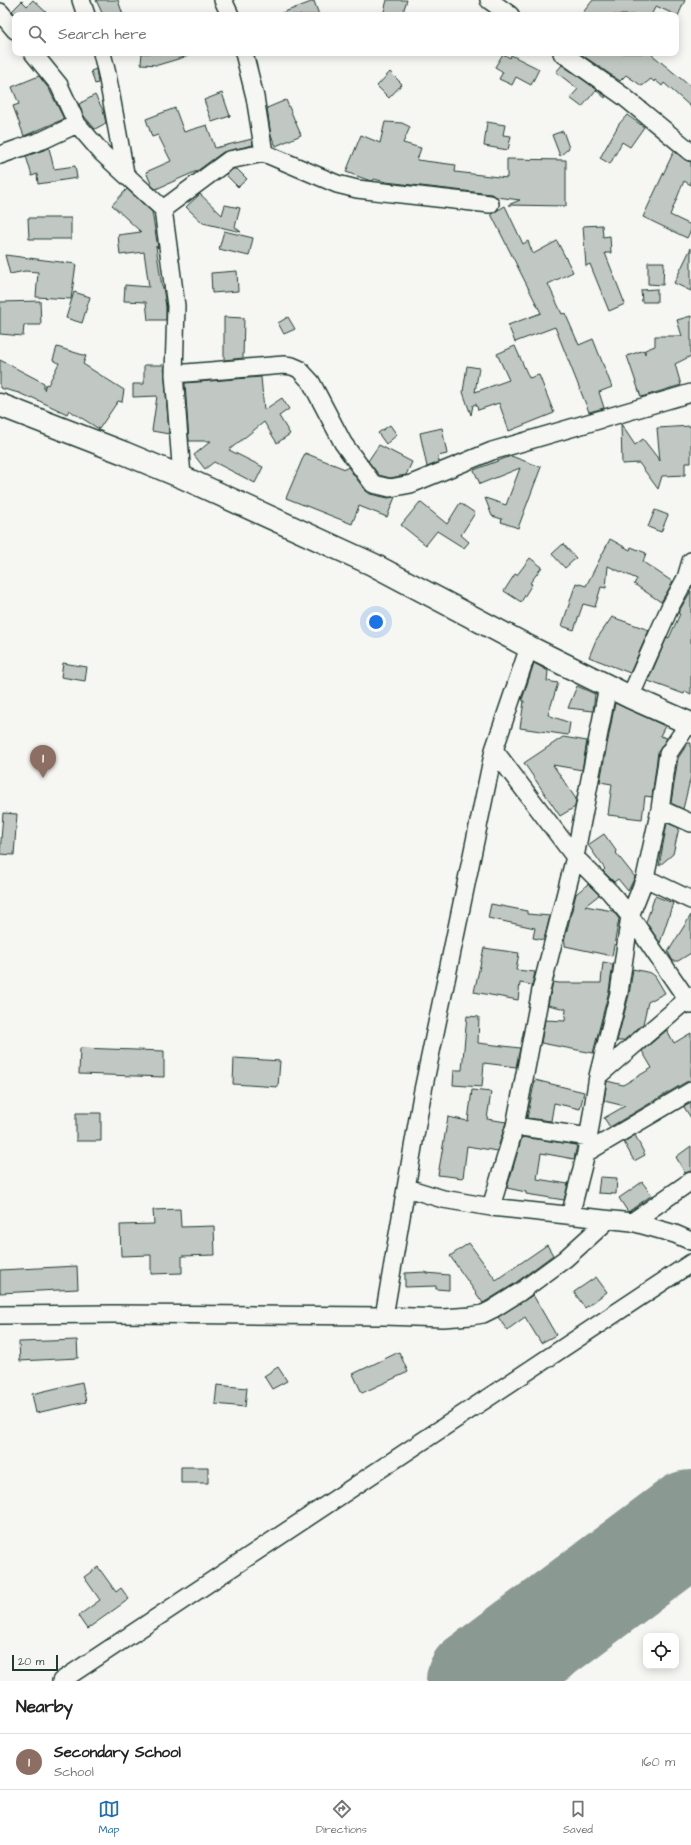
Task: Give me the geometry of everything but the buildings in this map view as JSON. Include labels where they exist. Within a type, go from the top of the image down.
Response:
[{"type":"main road","points":[[0,405],[182,477],[372,564],[529,648],[690,724]]},
{"type":"street","points":[[81,0],[85,12]]},
{"type":"street","points":[[223,0],[229,12]]},
{"type":"street","points":[[489,0],[506,12]]},
{"type":"street","points":[[0,12],[12,26]]},
{"type":"street","points":[[36,56],[59,84],[77,124],[102,153],[163,209],[176,306],[174,374],[182,477]]},
{"type":"street","points":[[103,56],[125,173]]},
{"type":"street","points":[[245,56],[255,97],[264,153]]},
{"type":"street","points":[[566,56],[623,96],[691,152]]},
{"type":"street","points":[[0,155],[43,140],[77,124]]},
{"type":"street","points":[[163,209],[229,160],[264,153],[337,184],[357,189],[490,204]]},
{"type":"street","points":[[174,374],[284,365],[299,369],[311,382],[343,443],[373,484],[390,488],[411,484],[492,451],[691,393]]},
{"type":"street","points":[[630,697],[670,607],[686,578],[691,561]]},
{"type":"street","points":[[384,1316],[422,1096],[494,750],[529,648]]},
{"type":"street","points":[[491,1207],[515,1126],[541,990],[575,857],[608,686]]},
{"type":"street","points":[[570,1216],[588,1145],[598,1076],[619,993],[630,916],[645,878],[660,809],[668,754],[690,724]]},
{"type":"street","points":[[494,750],[575,857],[610,892],[630,916],[690,1000],[598,1076]]},
{"type":"street","points":[[660,809],[691,823]]},
{"type":"street","points":[[645,878],[691,900]]},
{"type":"street","points":[[515,1126],[588,1145],[691,1091]]},
{"type":"street","points":[[632,1222],[691,1181]]},
{"type":"street","points":[[407,1188],[443,1199],[491,1207],[632,1222],[691,1240]]},
{"type":"street","points":[[0,1315],[113,1314],[384,1316],[443,1318],[483,1314],[520,1292],[565,1259],[608,1220]]},
{"type":"street","points":[[61,1681],[691,1263]]},
{"type":"runway","points":[[478,1681],[691,1522]]},
{"type":"place","name":"Secondary School","points":[[43,778]]}]
